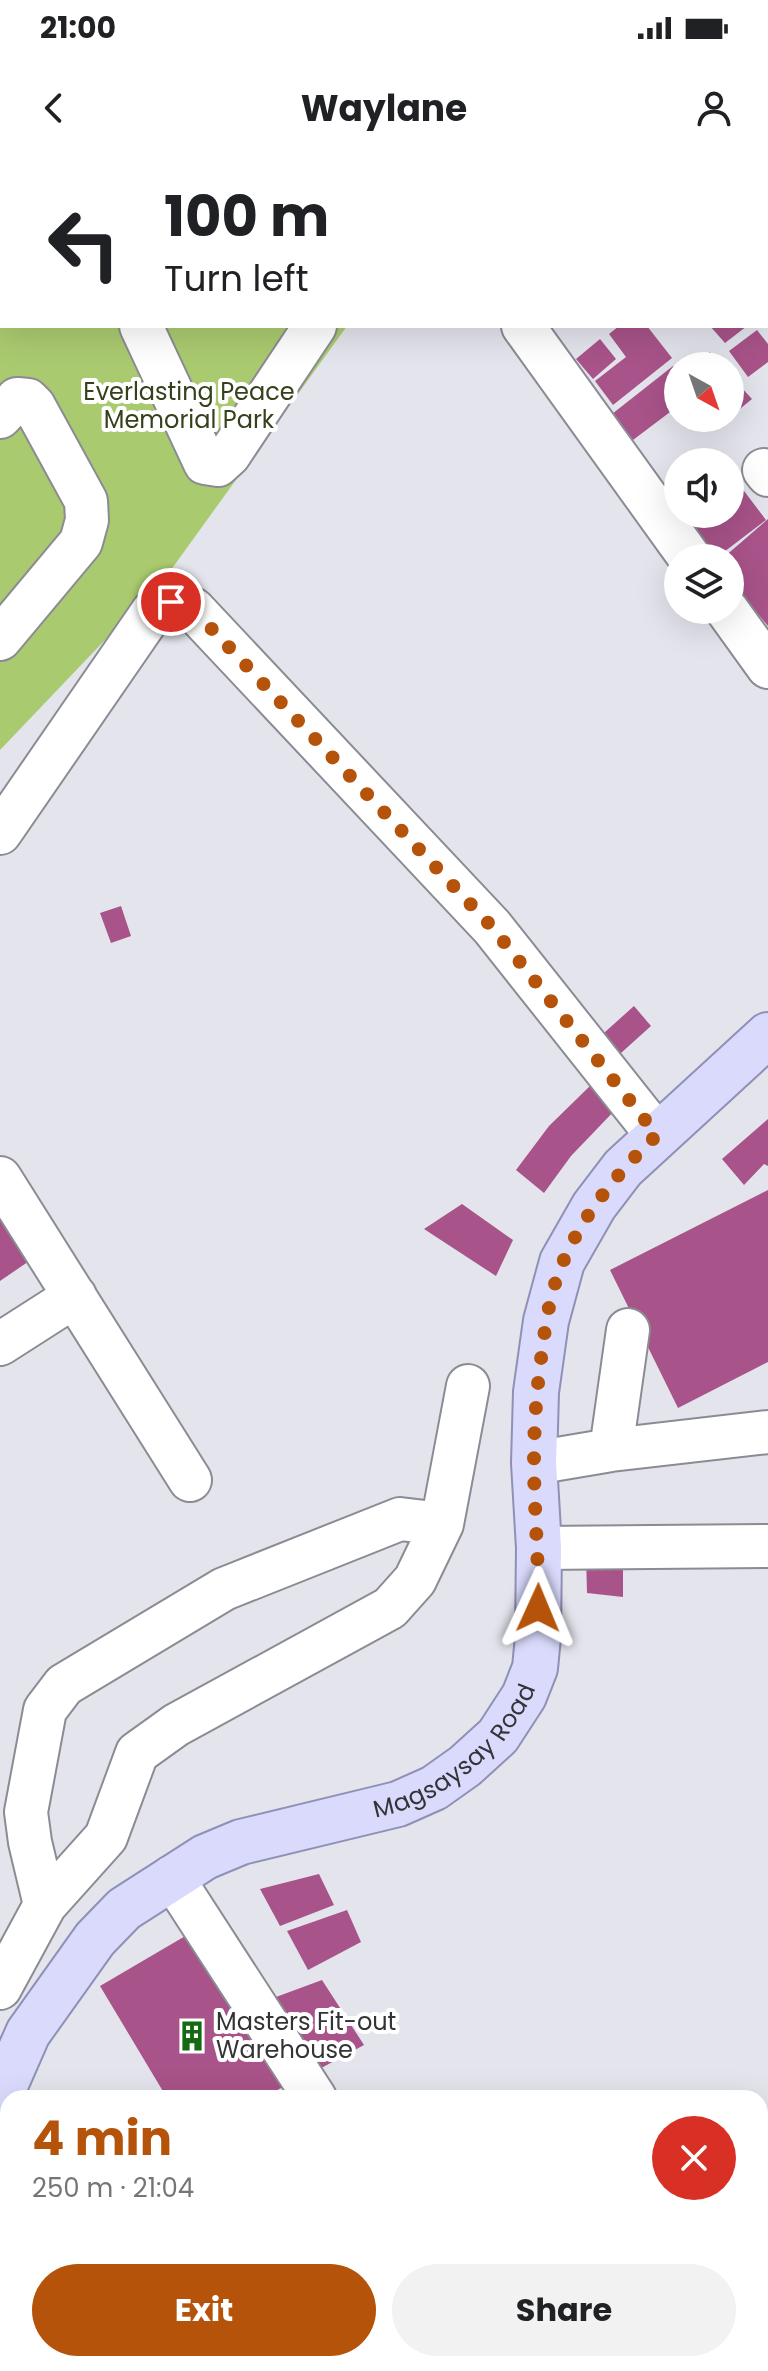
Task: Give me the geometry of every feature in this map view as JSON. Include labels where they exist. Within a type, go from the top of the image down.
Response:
[{"type":"main road","name":"Magsaysay Road","points":[[3,2090],[28,2033],[95,1939],[124,1909],[205,1857],[241,1842],[398,1804],[434,1788],[498,1736],[524,1696],[535,1668],[539,1548],[534,1463],[536,1392],[546,1321],[562,1262],[594,1206],[623,1168],[768,1035]]},
{"type":"street","points":[[142,328],[205,463],[218,465],[229,455],[314,328]]},
{"type":"street","points":[[524,328],[680,544]]},
{"type":"street","points":[[0,417],[17,399],[28,400],[34,406],[86,501],[87,520],[81,542],[0,639]]},
{"type":"street","points":[[0,833],[153,611],[171,602],[193,609],[492,927],[657,1135]]},
{"type":"street","points":[[737,624],[768,667]]},
{"type":"street","points":[[0,1178],[190,1480]]},
{"type":"street","points":[[0,1344],[75,1296]]},
{"type":"street","points":[[611,1450],[628,1330]]},
{"type":"street","points":[[0,1988],[45,1905],[106,1837],[137,1753],[176,1725],[390,1608],[415,1580],[442,1524],[468,1386]]},
{"type":"street","points":[[534,1463],[611,1450],[768,1432]]},
{"type":"street","points":[[45,1905],[26,1812],[45,1710],[64,1685],[224,1589],[400,1519],[442,1524]]},
{"type":"street","points":[[539,1548],[768,1546]]},
{"type":"street","points":[[172,1877],[310,2090]]},
{"type":"green space","name":"Everlasting Peace Memorial Park","points":[[0,328],[346,328],[168,574],[0,750]]},
{"type":"building","points":[[616,328],[649,328],[667,352],[664,352],[664,364],[613,405],[595,381],[626,357],[609,334]]},
{"type":"building","points":[[712,328],[744,328],[725,343]]},
{"type":"building","points":[[757,330],[768,344],[768,362],[748,377],[744,372],[744,352],[729,351]]},
{"type":"building","points":[[600,339],[616,359],[593,379],[576,359]]},
{"type":"building","points":[[664,373],[664,417],[633,440],[612,414]]},
{"type":"building","points":[[744,390],[752,399],[744,406]]},
{"type":"building","points":[[744,491],[766,520],[734,544],[702,544],[690,528],[744,528]]},
{"type":"building","points":[[768,519],[768,626],[744,598],[744,544],[739,544]]},
{"type":"building","points":[[121,906],[131,936],[111,943],[100,913]]},
{"type":"building","points":[[634,1006],[651,1026],[611,1062],[595,1041]]},
{"type":"building","points":[[591,1085],[617,1108],[571,1156],[544,1193],[516,1170],[549,1126]]},
{"type":"building","points":[[768,1119],[768,1166],[764,1164],[744,1185],[722,1159]]},
{"type":"building","points":[[768,1190],[768,1362],[678,1408],[610,1270]]},
{"type":"building","points":[[462,1204],[513,1240],[496,1276],[424,1229]]},
{"type":"building","points":[[0,1213],[35,1257],[0,1281]]},
{"type":"building","points":[[586,1554],[623,1554],[623,1597],[587,1593]]},
{"type":"building","points":[[319,1874],[334,1905],[280,1926],[260,1889]]},
{"type":"building","points":[[347,1910],[361,1942],[308,1970],[287,1931]]},
{"type":"building","name":"Masters Fit-out Warehouse","points":[[187,1935],[287,2085],[277,2090],[162,2090],[100,1986]]},
{"type":"building","points":[[322,1980],[364,2045],[312,2073],[276,1997]]},
{"type":"place","name":"Masters Fit-out Warehouse","points":[[192,2036]]},
{"type":"route","points":[[171,602],[193,609],[492,927],[657,1135],[623,1168],[594,1206],[562,1262],[546,1321],[536,1392],[534,1463],[539,1548],[538,1608]]}]
